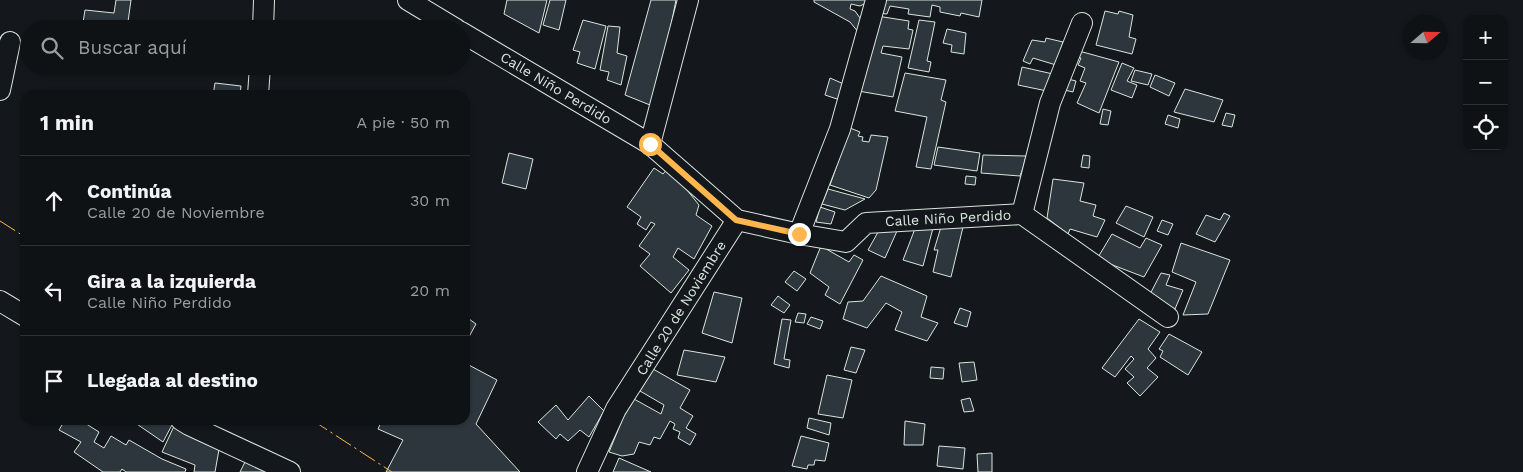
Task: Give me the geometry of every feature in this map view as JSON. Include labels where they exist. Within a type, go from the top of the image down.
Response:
[{"type":"street","points":[[263,20],[264,0]]},
{"type":"street","points":[[408,0],[441,20]]},
{"type":"street","points":[[688,0],[650,144],[736,220]]},
{"type":"street","points":[[799,234],[840,129],[876,0]]},
{"type":"street","points":[[1022,214],[1050,103],[1082,23]]},
{"type":"street","name":"Calle Niño Perdido","points":[[470,37],[650,144]]},
{"type":"street","points":[[0,90],[10,42]]},
{"type":"street","points":[[258,90],[259,75]]},
{"type":"street","name":"Calle Niño Perdido","points":[[736,220],[846,242],[866,223],[1022,214],[1168,317]]},
{"type":"street","name":"Calle 20 de Noviembre","points":[[587,472],[616,409],[736,220]]},
{"type":"street","points":[[0,301],[20,313]]},
{"type":"street","points":[[193,425],[290,472]]},
{"type":"building","points":[[116,0],[131,0],[128,20],[83,20],[85,10],[114,13]]},
{"type":"building","points":[[507,0],[547,0],[539,33],[504,14]]},
{"type":"building","points":[[550,0],[566,0],[559,30],[543,25]]},
{"type":"building","points":[[651,0],[676,0],[655,107],[625,95]]},
{"type":"building","points":[[814,0],[872,0],[860,6],[851,4],[850,9],[855,11],[865,25],[859,33],[850,22],[814,2]]},
{"type":"building","points":[[881,0],[982,0],[979,17],[961,13],[960,16],[940,12],[940,7],[932,5],[930,17],[908,14],[909,9],[890,6],[887,14],[877,13]]},
{"type":"building","points":[[1105,11],[1118,14],[1119,11],[1133,15],[1129,37],[1136,39],[1132,54],[1096,45]]},
{"type":"building","points":[[877,16],[909,21],[908,29],[913,30],[909,49],[883,46],[881,53],[902,57],[893,97],[858,91]]},
{"type":"building","points":[[583,20],[606,26],[595,69],[577,63],[580,52],[573,50]]},
{"type":"building","points":[[919,20],[935,22],[927,61],[931,62],[929,72],[908,68]]},
{"type":"building","points":[[608,26],[620,27],[617,53],[627,56],[621,85],[607,80],[609,72],[600,70]]},
{"type":"building","points":[[947,29],[966,33],[964,54],[951,52],[952,45],[943,43]]},
{"type":"building","points":[[1046,38],[1063,42],[1056,65],[1033,58],[1030,64],[1023,61],[1032,40],[1045,42]]},
{"type":"building","points":[[1079,51],[1119,62],[1099,113],[1077,103],[1086,83],[1080,81],[1085,68],[1078,65],[1081,58],[1076,57]]},
{"type":"building","points":[[1122,63],[1134,68],[1127,81],[1137,85],[1132,98],[1111,90]]},
{"type":"building","points":[[1022,67],[1053,74],[1047,91],[1018,85]]},
{"type":"building","points":[[1135,70],[1152,74],[1148,85],[1131,81]]},
{"type":"building","points":[[905,73],[946,80],[941,100],[946,102],[931,169],[916,167],[927,117],[895,111]]},
{"type":"building","points":[[1155,75],[1175,83],[1169,96],[1150,87]]},
{"type":"building","points":[[830,78],[846,85],[840,100],[825,95]]},
{"type":"building","points":[[1064,78],[1076,81],[1073,92],[1060,89]]},
{"type":"building","points":[[215,83],[241,86],[241,90],[214,90]]},
{"type":"building","points":[[1185,89],[1223,100],[1214,122],[1174,112]]},
{"type":"building","points":[[1103,109],[1111,111],[1108,125],[1100,124]]},
{"type":"building","points":[[1226,113],[1235,115],[1232,127],[1222,125]]},
{"type":"building","points":[[1168,115],[1180,119],[1178,128],[1165,124]]},
{"type":"building","points":[[850,128],[860,132],[858,136],[863,137],[862,141],[869,142],[871,135],[888,137],[876,190],[869,198],[830,185]]},
{"type":"building","points":[[938,147],[980,153],[977,171],[934,165]]},
{"type":"building","points":[[509,153],[533,159],[526,189],[502,183]]},
{"type":"building","points":[[983,155],[1026,156],[1020,176],[981,173]]},
{"type":"building","points":[[1083,155],[1090,156],[1089,168],[1081,167]]},
{"type":"building","points":[[654,168],[663,174],[668,168],[675,175],[699,205],[696,215],[712,226],[694,259],[678,248],[673,257],[689,270],[671,293],[640,266],[650,254],[639,246],[655,224],[651,222],[646,230],[637,224],[641,217],[627,207]]},
{"type":"building","points":[[966,176],[976,177],[975,185],[965,184]]},
{"type":"building","points":[[1053,179],[1084,183],[1080,201],[1096,205],[1093,216],[1105,220],[1097,237],[1070,229],[1068,234],[1047,218]]},
{"type":"building","points":[[828,189],[865,199],[845,210],[822,204]]},
{"type":"building","points":[[1126,206],[1153,217],[1144,237],[1116,223]]},
{"type":"building","points":[[820,207],[835,212],[831,224],[816,222]]},
{"type":"building","points":[[1224,213],[1230,216],[1215,242],[1196,234],[1206,215],[1220,220]]},
{"type":"building","points":[[1162,220],[1173,224],[1168,235],[1157,231]]},
{"type":"building","points":[[882,225],[897,231],[885,258],[868,250]]},
{"type":"building","points":[[916,226],[933,228],[923,266],[903,260]]},
{"type":"building","points":[[941,227],[963,227],[951,277],[933,272],[938,250],[934,250]]},
{"type":"building","points":[[1112,234],[1140,248],[1146,238],[1162,245],[1144,277],[1097,259]]},
{"type":"building","points":[[1181,243],[1230,260],[1208,314],[1183,315],[1196,282],[1172,272]]},
{"type":"building","points":[[821,246],[849,262],[854,255],[863,260],[840,304],[825,295],[829,287],[810,273]]},
{"type":"building","points":[[794,271],[806,279],[797,291],[785,282]]},
{"type":"building","points":[[1161,273],[1170,275],[1166,285],[1183,290],[1175,309],[1148,298]]},
{"type":"building","points":[[881,276],[927,296],[921,317],[938,323],[927,341],[895,330],[902,312],[886,303],[867,328],[843,319],[848,302],[863,301]]},
{"type":"building","points":[[714,292],[742,298],[732,343],[702,333]]},
{"type":"building","points":[[778,296],[790,305],[784,313],[771,305]]},
{"type":"building","points":[[960,308],[971,312],[967,327],[954,323]]},
{"type":"building","points":[[798,313],[806,314],[804,323],[795,322]]},
{"type":"building","points":[[811,317],[823,321],[820,329],[807,324]]},
{"type":"building","points":[[782,319],[791,320],[784,359],[790,360],[789,368],[774,364]]},
{"type":"building","points":[[1139,319],[1160,332],[1148,349],[1156,358],[1147,368],[1158,377],[1140,396],[1127,383],[1134,377],[1125,369],[1134,359],[1131,356],[1115,377],[1102,368]]},
{"type":"building","points":[[470,320],[476,324],[470,335]]},
{"type":"building","points":[[1169,334],[1202,352],[1188,375],[1160,357],[1163,351],[1159,349]]},
{"type":"building","points":[[851,347],[865,350],[856,373],[844,370]]},
{"type":"building","points":[[684,350],[725,357],[716,382],[677,375]]},
{"type":"building","points":[[974,362],[977,380],[962,382],[959,363]]},
{"type":"building","points":[[470,366],[497,380],[476,424],[520,472],[386,472],[403,440],[378,429],[380,425],[470,425]]},
{"type":"building","points":[[931,367],[944,368],[943,379],[930,378]]},
{"type":"building","points":[[653,369],[690,390],[680,408],[693,416],[686,428],[696,434],[690,445],[678,438],[680,432],[673,429],[675,424],[670,421],[660,439],[654,437],[650,445],[639,442],[634,454],[622,456],[609,452],[623,418],[634,399],[661,414],[664,405],[640,391]]},
{"type":"building","points":[[827,375],[852,380],[843,418],[818,414]]},
{"type":"building","points":[[589,396],[604,411],[589,437],[580,430],[568,441],[560,434],[556,439],[538,422],[556,405],[568,420]]},
{"type":"building","points":[[970,398],[974,411],[964,412],[961,400]]},
{"type":"building","points":[[809,418],[831,423],[829,435],[807,428]]},
{"type":"building","points":[[905,421],[925,424],[923,445],[904,445]]},
{"type":"building","points":[[62,425],[88,425],[99,432],[94,442],[104,448],[111,436],[126,445],[129,440],[162,459],[186,469],[185,472],[126,472],[122,469],[120,472],[103,472],[74,452],[81,442],[59,430]]},
{"type":"building","points":[[138,425],[172,425],[163,442]]},
{"type":"building","points":[[175,425],[220,444],[215,472],[194,472],[195,465],[162,452]]},
{"type":"building","points":[[801,436],[829,443],[825,461],[815,460],[814,465],[808,465],[807,469],[792,466]]},
{"type":"building","points":[[939,446],[965,448],[963,469],[937,466]]},
{"type":"building","points":[[992,453],[992,472],[978,472],[977,454]]},
{"type":"building","points":[[619,458],[651,472],[613,472]]},
{"type":"building","points":[[245,462],[270,472],[240,472]]},
{"type":"power","points":[[0,221],[20,234]]},
{"type":"power","points":[[320,425],[392,472]]},
{"type":"route","points":[[650,144],[736,220],[799,234]]}]
